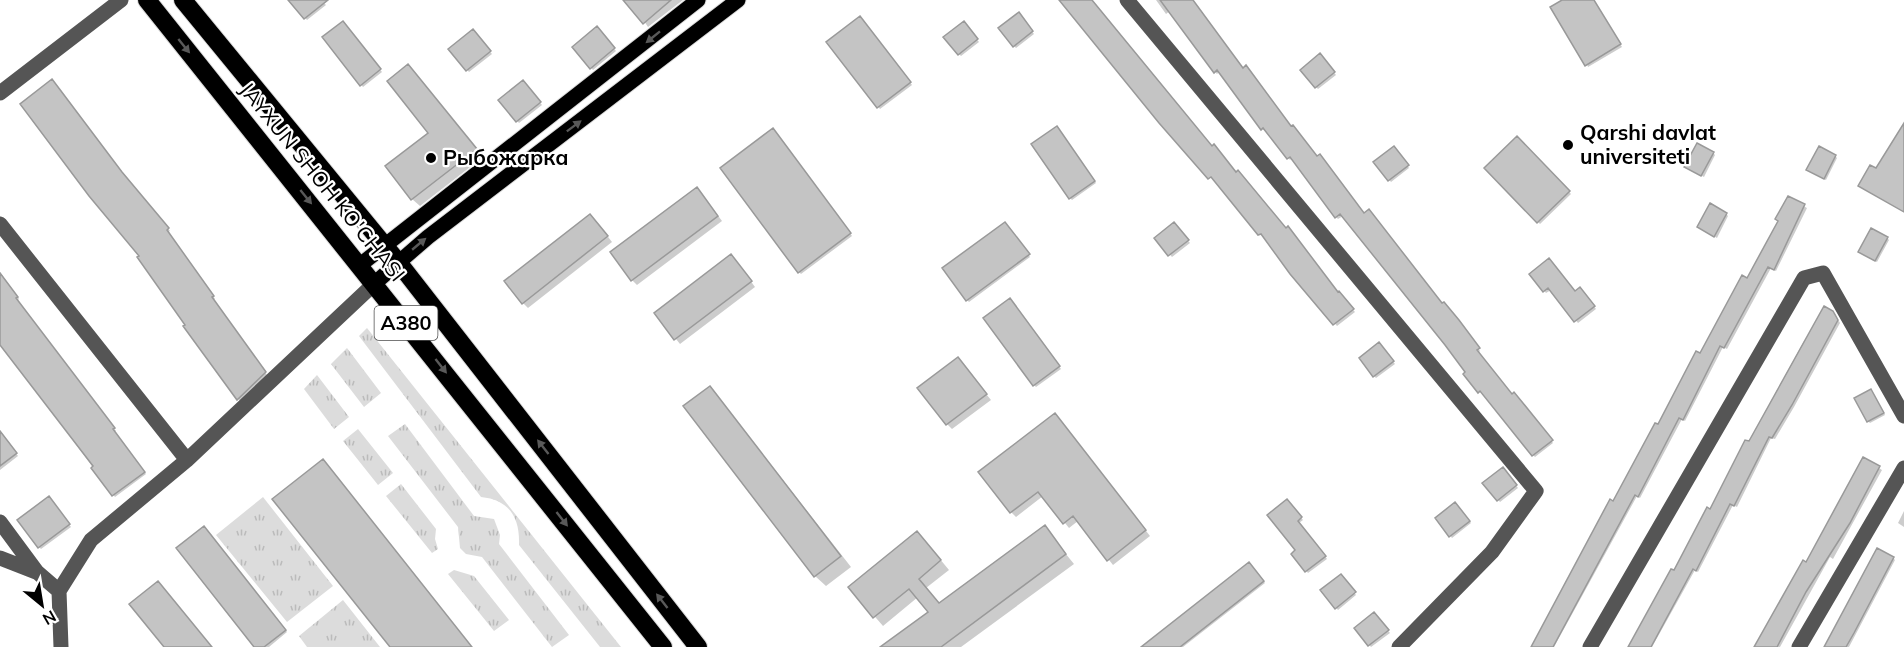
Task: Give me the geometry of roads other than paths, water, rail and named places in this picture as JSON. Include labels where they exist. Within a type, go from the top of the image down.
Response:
[{"type":"highway","name":"JAYXUN SHOH KO'CHASI","points":[[147,0],[663,647]]},
{"type":"highway","name":"JAYXUN SHOH KO'CHASI","points":[[183,0],[398,261],[698,647]]},
{"type":"highway","points":[[542,493],[564,475]]},
{"type":"main road","points":[[360,265],[699,0]]},
{"type":"main road","points":[[375,283],[398,261],[729,3]]},
{"type":"street","points":[[0,93],[121,0]]},
{"type":"street","points":[[1127,0],[1536,491],[1492,552],[1399,647]]},
{"type":"street","points":[[0,224],[187,460]]},
{"type":"street","points":[[1590,647],[1804,278],[1823,273],[1904,416]]},
{"type":"street","points":[[61,647],[59,591],[91,540],[187,460],[375,283]]},
{"type":"street","points":[[1799,647],[1904,468]]},
{"type":"street","points":[[0,522],[38,572],[59,591]]},
{"type":"street","points":[[0,558],[38,572]]},
{"type":"place","name":"Qarshi davlat universiteti","points":[[1568,145]]},
{"type":"place","name":"Рыбожарка","points":[[431,158]]}]
